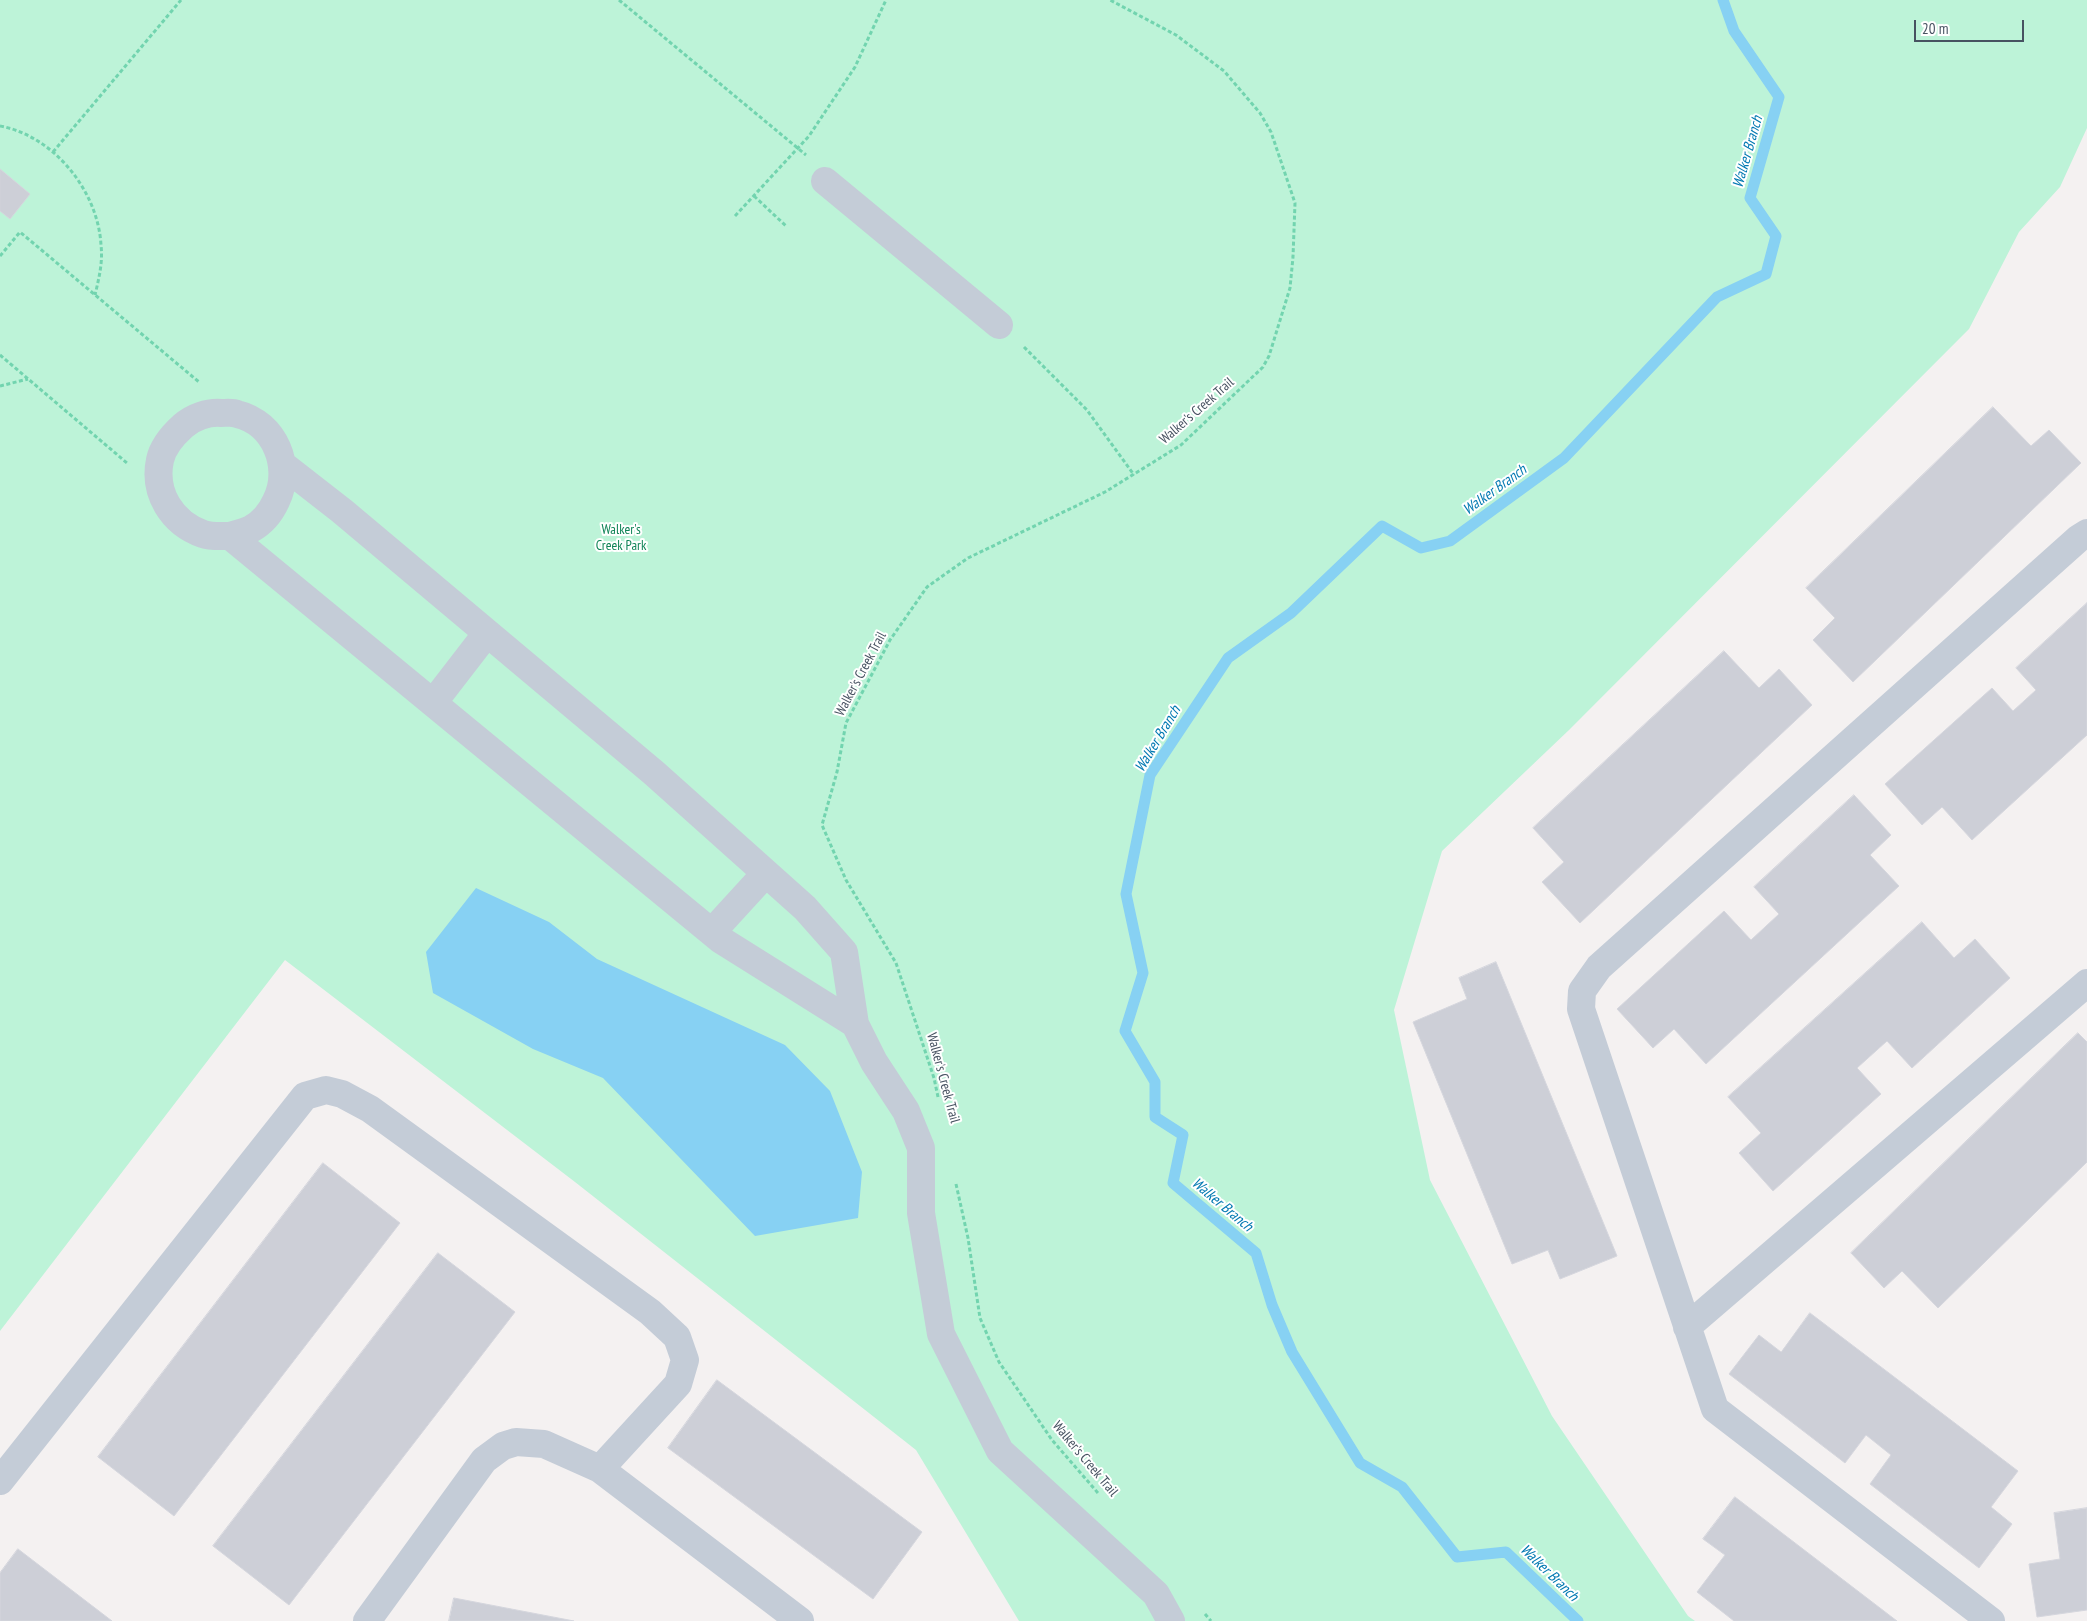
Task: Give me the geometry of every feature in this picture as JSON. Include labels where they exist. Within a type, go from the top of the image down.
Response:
[{"type":"lane","points":[[825,181],[999,324]]},
{"type":"lane","points":[[212,412],[236,414],[259,424],[275,442],[283,465],[282,490],[271,512],[253,528],[230,536],[205,535],[183,525],[167,507],[159,484],[160,459],[170,437],[189,420],[212,412]]},
{"type":"lane","points":[[283,465],[342,511],[654,773],[805,908],[844,952],[855,1024],[874,1062],[906,1112],[921,1148],[921,1213],[941,1334],[1000,1451],[1156,1594],[1171,1621]]},
{"type":"lane","points":[[1991,1621],[1715,1409],[1581,1009],[1582,991],[1599,967],[2079,538],[2087,533]]},
{"type":"lane","points":[[230,536],[722,940],[855,1024]]},
{"type":"lane","points":[[433,703],[488,633]]},
{"type":"lane","points":[[712,932],[766,873]]},
{"type":"lane","points":[[1687,1328],[2087,982]]},
{"type":"lane","points":[[0,1481],[305,1096],[326,1090],[342,1094],[370,1109],[642,1307],[677,1337],[685,1360],[678,1384],[600,1469]]},
{"type":"lane","points":[[367,1621],[484,1460],[503,1446],[516,1442],[544,1444],[600,1469],[800,1621]]},
{"type":"path","points":[[53,152],[181,0]]},
{"type":"path","points":[[619,0],[811,159]]},
{"type":"path","points":[[735,216],[810,136],[855,66],[886,0]]},
{"type":"path","name":"Walker's Creek Trail","points":[[940,1106],[934,1078],[896,963],[846,880],[822,825],[837,772],[846,723],[890,640],[926,587],[968,558],[1063,514],[1105,492],[1181,445],[1264,367],[1270,356],[1290,288],[1295,203],[1271,132],[1260,113],[1244,92],[1224,71],[1176,34],[1110,0]]},
{"type":"path","points":[[0,126],[31,138],[53,152],[72,171],[87,194],[97,218],[102,244],[101,271],[95,295]]},
{"type":"path","points":[[754,196],[786,226]]},
{"type":"path","points":[[0,256],[20,232],[199,382],[190,386]]},
{"type":"path","points":[[999,324],[1087,410],[1134,475]]},
{"type":"path","points":[[0,355],[131,467],[133,458]]},
{"type":"path","points":[[0,386],[28,379]]},
{"type":"path","name":"Walker's Creek Trail","points":[[956,1181],[968,1238],[980,1318],[999,1362],[1052,1440],[1103,1498]]},
{"type":"path","points":[[1204,1614],[1211,1621]]},
{"type":"green space","name":"Walker's Creek Park","points":[[0,0],[2087,0],[2087,128],[2060,187],[2019,232],[1969,329],[1569,730],[1442,851],[1394,1010],[1430,1180],[1552,1416],[1688,1616],[1695,1621],[1019,1621],[916,1450],[575,1182],[285,960],[0,1331]]},
{"type":"water","points":[[476,888],[549,922],[597,959],[785,1045],[830,1091],[862,1172],[858,1218],[755,1236],[603,1078],[533,1049],[433,993],[426,952]]},
{"type":"building","points":[[0,169],[30,194],[10,219],[0,211]]},
{"type":"building","points":[[1993,407],[2031,446],[2049,430],[2081,463],[1853,682],[1813,640],[1835,618],[1806,588]]},
{"type":"building","points":[[2087,603],[2087,735],[1972,840],[1942,807],[1922,825],[1885,784],[1992,688],[2013,711],[2036,690],[2016,668]]},
{"type":"building","points":[[1724,651],[1759,688],[1779,669],[1812,705],[1580,923],[1542,882],[1564,862],[1533,828]]},
{"type":"building","points":[[1854,795],[1891,835],[1870,855],[1899,886],[1706,1064],[1674,1029],[1653,1048],[1617,1009],[1724,911],[1751,940],[1779,914],[1754,887]]},
{"type":"building","points":[[1922,922],[1954,958],[1975,939],[2010,978],[1912,1068],[1887,1041],[1857,1068],[1881,1094],[1773,1191],[1739,1153],[1761,1133],[1728,1097]]},
{"type":"building","points":[[1496,962],[1617,1256],[1560,1279],[1548,1250],[1512,1264],[1413,1022],[1467,999],[1459,978]]},
{"type":"building","points":[[2078,1033],[2087,1042],[2087,1162],[1938,1308],[1902,1271],[1884,1288],[1851,1253]]},
{"type":"building","points":[[323,1163],[400,1223],[174,1516],[98,1457]]},
{"type":"building","points":[[438,1253],[515,1312],[289,1605],[213,1546]]},
{"type":"building","points":[[1810,1313],[2018,1471],[1991,1507],[2012,1524],[1979,1568],[1870,1484],[1891,1455],[1866,1435],[1845,1463],[1729,1374],[1759,1335],[1781,1352]]},
{"type":"building","points":[[717,1380],[922,1532],[873,1599],[668,1448]]},
{"type":"building","points":[[1735,1497],[1897,1621],[1734,1621],[1697,1592],[1725,1555],[1703,1539]]},
{"type":"building","points":[[2087,1508],[2087,1610],[2037,1617],[2029,1564],[2060,1559],[2054,1513]]},
{"type":"building","points":[[18,1549],[112,1621],[0,1621],[0,1573]]},
{"type":"building","points":[[454,1598],[574,1621],[449,1621]]},
{"type":"waterway","name":"Walker Branch","points":[[1578,1621],[1506,1552],[1457,1557],[1402,1487],[1360,1463],[1292,1352],[1272,1305],[1256,1253],[1173,1183],[1183,1135],[1155,1117],[1155,1082],[1125,1031],[1143,973],[1126,894],[1150,775],[1228,658],[1291,613],[1382,526],[1421,548],[1450,541],[1564,458],[1717,297],[1766,274],[1776,236],[1750,198],[1779,97],[1734,31],[1723,0]]}]
